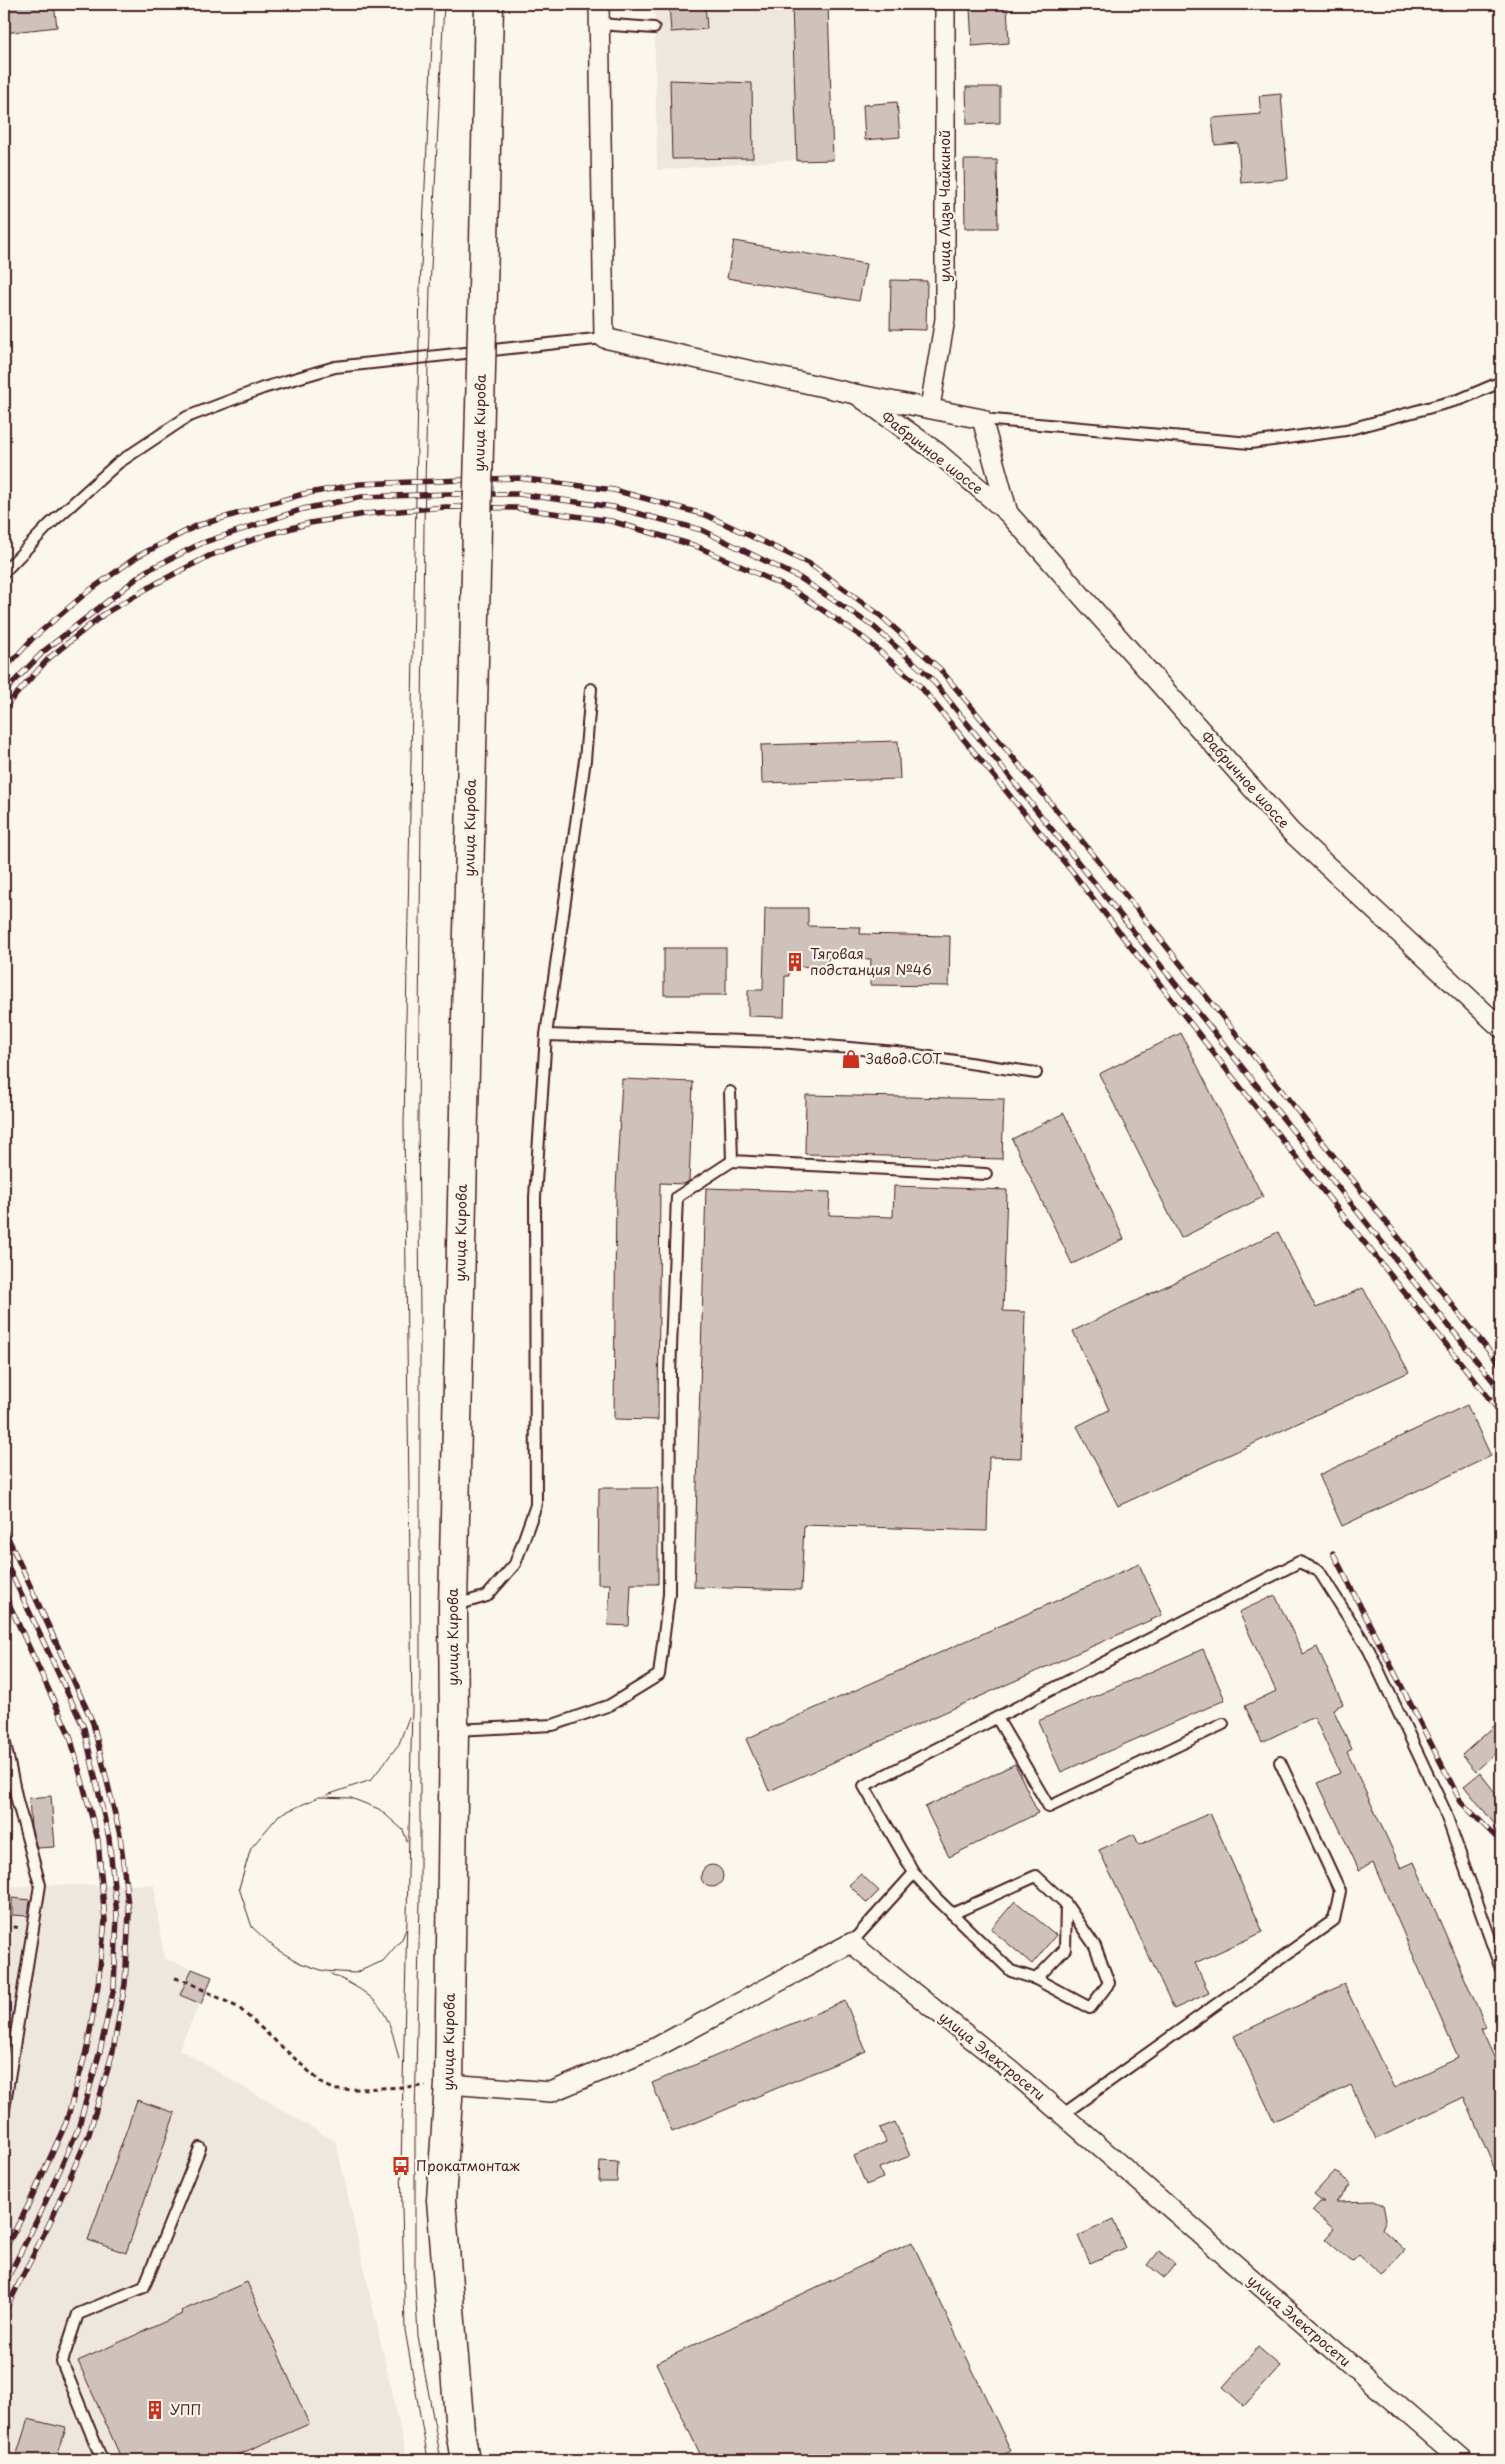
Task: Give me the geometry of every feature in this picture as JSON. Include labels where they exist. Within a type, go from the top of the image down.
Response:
[{"type":"main road","name":"улица Кирова","points":[[465,2460],[460,2431],[441,2200],[449,2084],[454,1730],[452,1606],[489,4]]},
{"type":"street","points":[[599,4],[604,338],[855,394],[930,407],[982,419]]},
{"type":"street","name":"улица Лизы Чайкиной","points":[[930,407],[945,319],[945,4]]},
{"type":"street","name":"Фабричное шоссе","points":[[855,394],[938,453],[1008,513],[1291,832],[1501,1028]]},
{"type":"street","name":"Фабричное шоссе","points":[[982,419],[1008,513]]},
{"type":"street","points":[[449,2084],[551,2092],[655,2048],[852,1943]]},
{"type":"street","name":"улица Электросети","points":[[852,1943],[1012,2070],[1461,2460]]},
{"type":"lane","points":[[600,24],[654,28]]},
{"type":"lane","points":[[4,572],[49,524],[118,462],[187,417],[263,388],[335,367],[604,338]]},
{"type":"lane","points":[[982,419],[1250,443],[1346,430],[1461,399],[1501,382]]},
{"type":"lane","points":[[452,1606],[487,1596],[515,1564],[536,1505],[535,1197],[546,1035],[585,760],[590,689]]},
{"type":"lane","points":[[546,1035],[780,1042],[896,1052],[1036,1073]]},
{"type":"lane","points":[[730,1092],[732,1161]]},
{"type":"lane","points":[[454,1730],[553,1726],[610,1704],[659,1675],[669,1594],[670,1374],[677,1198],[732,1161],[986,1174]]},
{"type":"lane","points":[[952,1914],[1036,1876],[1066,1904],[1095,1946],[1109,1983],[1090,2008],[1036,1978],[1011,1971],[952,1914],[914,1873],[864,1786],[1299,1562],[1319,1570],[1369,1650],[1444,1809],[1501,1969]]},
{"type":"lane","points":[[997,1718],[1049,1807],[1223,1724]]},
{"type":"lane","points":[[4,1739],[17,1800],[40,1885],[4,2109]]},
{"type":"lane","points":[[1062,2114],[1334,1920],[1340,1891],[1280,1762]]},
{"type":"lane","points":[[852,1943],[914,1873]]},
{"type":"lane","points":[[1036,1978],[1065,1949],[1066,1904]]},
{"type":"lane","points":[[99,2458],[62,2362],[78,2314],[144,2287],[200,2148]]},
{"type":"path","points":[[175,1978],[186,1981],[239,2008],[324,2085],[336,2090],[395,2090],[449,2084]]},
{"type":"shaded area","points":[[654,4],[820,4],[833,157],[657,170]]},
{"type":"shaded area","points":[[40,1885],[154,1885],[164,1958],[212,1977],[179,2049],[336,2142],[407,2460],[4,2460],[4,1887]]},
{"type":"building","points":[[4,4],[54,4],[57,27],[4,33]]},
{"type":"building","points":[[669,4],[705,4],[707,29],[671,32]]},
{"type":"building","points":[[792,4],[828,4],[833,160],[797,161]]},
{"type":"building","points":[[1007,6],[1009,43],[972,46],[970,8]]},
{"type":"building","points":[[670,80],[752,83],[753,158],[672,159]]},
{"type":"building","points":[[966,87],[1000,87],[1000,123],[967,124]]},
{"type":"building","points":[[1281,94],[1288,179],[1241,183],[1238,143],[1215,145],[1212,118],[1261,114],[1259,96]]},
{"type":"building","points":[[897,102],[900,137],[865,140],[863,105]]},
{"type":"building","points":[[964,160],[997,160],[998,228],[965,228]]},
{"type":"building","points":[[734,241],[866,264],[859,301],[727,278]]},
{"type":"building","points":[[891,280],[927,281],[926,330],[890,329]]},
{"type":"building","points":[[898,741],[900,779],[762,783],[761,745]]},
{"type":"building","points":[[765,908],[808,908],[808,926],[861,927],[860,934],[950,936],[949,986],[870,985],[871,959],[828,958],[827,967],[789,966],[789,976],[785,976],[784,1017],[748,1016],[748,990],[763,990]]},
{"type":"building","points":[[664,948],[726,948],[726,995],[664,995]]},
{"type":"building","points":[[1181,1033],[1263,1197],[1181,1238],[1099,1074]]},
{"type":"building","points":[[622,1079],[693,1082],[689,1181],[684,1184],[660,1183],[658,1420],[614,1419],[616,1189]]},
{"type":"building","points":[[806,1095],[1004,1099],[1002,1159],[805,1154]]},
{"type":"building","points":[[1064,1113],[1124,1239],[1072,1264],[1012,1139]]},
{"type":"building","points":[[894,1186],[1007,1190],[1003,1311],[1025,1312],[1021,1458],[989,1457],[987,1531],[804,1525],[801,1590],[694,1587],[706,1188],[830,1192],[829,1215],[893,1217]]},
{"type":"building","points":[[1278,1232],[1316,1308],[1363,1288],[1409,1372],[1118,1506],[1077,1426],[1109,1410],[1073,1331]]},
{"type":"building","points":[[1467,1405],[1491,1456],[1342,1526],[1319,1475]]},
{"type":"building","points":[[599,1488],[658,1488],[658,1584],[631,1584],[629,1626],[608,1625],[610,1584],[598,1584]]},
{"type":"building","points":[[1139,1564],[1162,1615],[769,1791],[746,1739]]},
{"type":"building","points":[[1275,1595],[1303,1654],[1317,1647],[1343,1704],[1333,1709],[1352,1749],[1347,1752],[1401,1868],[1414,1862],[1486,2027],[1481,2029],[1501,2072],[1501,2184],[1464,2097],[1376,2139],[1351,2085],[1274,2121],[1234,2036],[1344,1984],[1394,2088],[1458,2058],[1373,1863],[1359,1870],[1318,1783],[1340,1773],[1314,1717],[1262,1742],[1245,1706],[1276,1691],[1239,1612]]},
{"type":"building","points":[[1203,1649],[1225,1700],[1061,1772],[1038,1721]]},
{"type":"building","points":[[1501,1720],[1501,1748],[1476,1771],[1462,1755]]},
{"type":"building","points":[[1015,1764],[1038,1813],[949,1857],[925,1807]]},
{"type":"building","points":[[1480,1773],[1501,1800],[1501,1832],[1464,1786]]},
{"type":"building","points":[[51,1796],[55,1847],[37,1848],[31,1827],[29,1798]]},
{"type":"building","points":[[1210,1813],[1263,1932],[1195,1963],[1209,1993],[1174,2009],[1099,1850],[1134,1834],[1139,1845]]},
{"type":"building","points":[[712,1865],[720,1868],[723,1876],[720,1884],[712,1887],[704,1884],[701,1876],[704,1868]]},
{"type":"building","points":[[861,1874],[879,1891],[867,1903],[849,1885]]},
{"type":"building","points":[[12,1898],[30,1900],[28,1916],[12,1915]]},
{"type":"building","points":[[1015,1901],[1056,1935],[1032,1964],[991,1929]]},
{"type":"building","points":[[192,1969],[212,1977],[201,2004],[180,1995]]},
{"type":"building","points":[[845,2001],[866,2051],[672,2132],[652,2083]]},
{"type":"building","points":[[137,2100],[175,2113],[126,2253],[88,2240]]},
{"type":"building","points":[[895,2122],[910,2156],[879,2168],[883,2178],[866,2185],[854,2156],[886,2142],[880,2128]]},
{"type":"building","points":[[600,2161],[618,2162],[617,2182],[599,2182]]},
{"type":"building","points":[[1335,2171],[1351,2184],[1336,2202],[1374,2201],[1383,2205],[1386,2219],[1382,2229],[1405,2250],[1382,2276],[1359,2255],[1352,2262],[1325,2239],[1334,2229],[1312,2211],[1320,2202],[1324,2202],[1314,2194]]},
{"type":"building","points":[[1113,2220],[1125,2248],[1090,2263],[1078,2236]]},
{"type":"building","points":[[912,2242],[1011,2451],[993,2460],[703,2460],[656,2363]]},
{"type":"building","points":[[1159,2251],[1175,2264],[1164,2278],[1148,2265]]},
{"type":"building","points":[[247,2282],[309,2424],[226,2460],[122,2460],[78,2361],[182,2314],[181,2311]]},
{"type":"building","points":[[1258,2347],[1280,2366],[1244,2406],[1223,2387]]},
{"type":"building","points":[[28,2419],[66,2428],[56,2460],[15,2460]]},
{"type":"tram line","points":[[428,2460],[405,2330],[401,2166],[412,1708],[404,1125],[420,287],[434,4]]},
{"type":"tram line","points":[[441,2460],[418,2336],[415,2283],[415,2118],[420,1900],[418,1119],[424,524],[430,288],[444,4]]},
{"type":"tram line","points":[[327,1795],[371,1780],[399,1744],[409,1717]]},
{"type":"tram line","points":[[406,1929],[402,1939],[383,1961],[355,1973],[324,1971],[300,1963],[276,1949],[252,1927],[239,1888],[251,1848],[279,1815],[319,1797],[351,1798],[379,1809],[403,1830],[407,1841]]},
{"type":"tram line","points":[[331,1974],[361,1990],[379,2006],[391,2028],[399,2060]]},
{"type":"railway","points":[[4,670],[32,639],[86,593],[138,556],[196,526],[303,494],[360,484],[518,478],[614,490],[706,515],[810,564],[881,616],[940,669],[1092,853],[1501,1366]]},
{"type":"railway","points":[[4,692],[44,651],[146,571],[202,543],[303,509],[362,497],[519,494],[613,507],[702,530],[800,578],[874,627],[930,677],[1501,1391]]},
{"type":"railway","points":[[4,708],[49,658],[104,614],[155,584],[209,556],[266,535],[310,523],[365,514],[445,507],[516,508],[611,521],[696,546],[793,590],[865,639],[920,686],[1070,869],[1251,1101],[1501,1413]]},
{"type":"railway","points":[[4,1529],[93,1723],[120,1835],[129,1914],[125,1984],[113,2051],[89,2134],[51,2220],[4,2313]]},
{"type":"railway","points":[[1333,1553],[1461,1802],[1501,1842]]},
{"type":"railway","points":[[4,1558],[84,1728],[109,1838],[117,1915],[114,1987],[100,2051],[78,2129],[39,2216],[4,2285]]},
{"type":"railway","points":[[4,1593],[70,1736],[98,1840],[105,1921],[98,1985],[87,2048],[66,2123],[28,2206],[4,2251]]},
{"type":"place","name":"Тяговая подстанция №46","points":[[795,962]]},
{"type":"place","name":"Завод СОТ","points":[[851,1059]]},
{"type":"place","name":"Прокатмонтаж","points":[[401,2166]]},
{"type":"place","name":"УПП","points":[[155,2410]]}]
